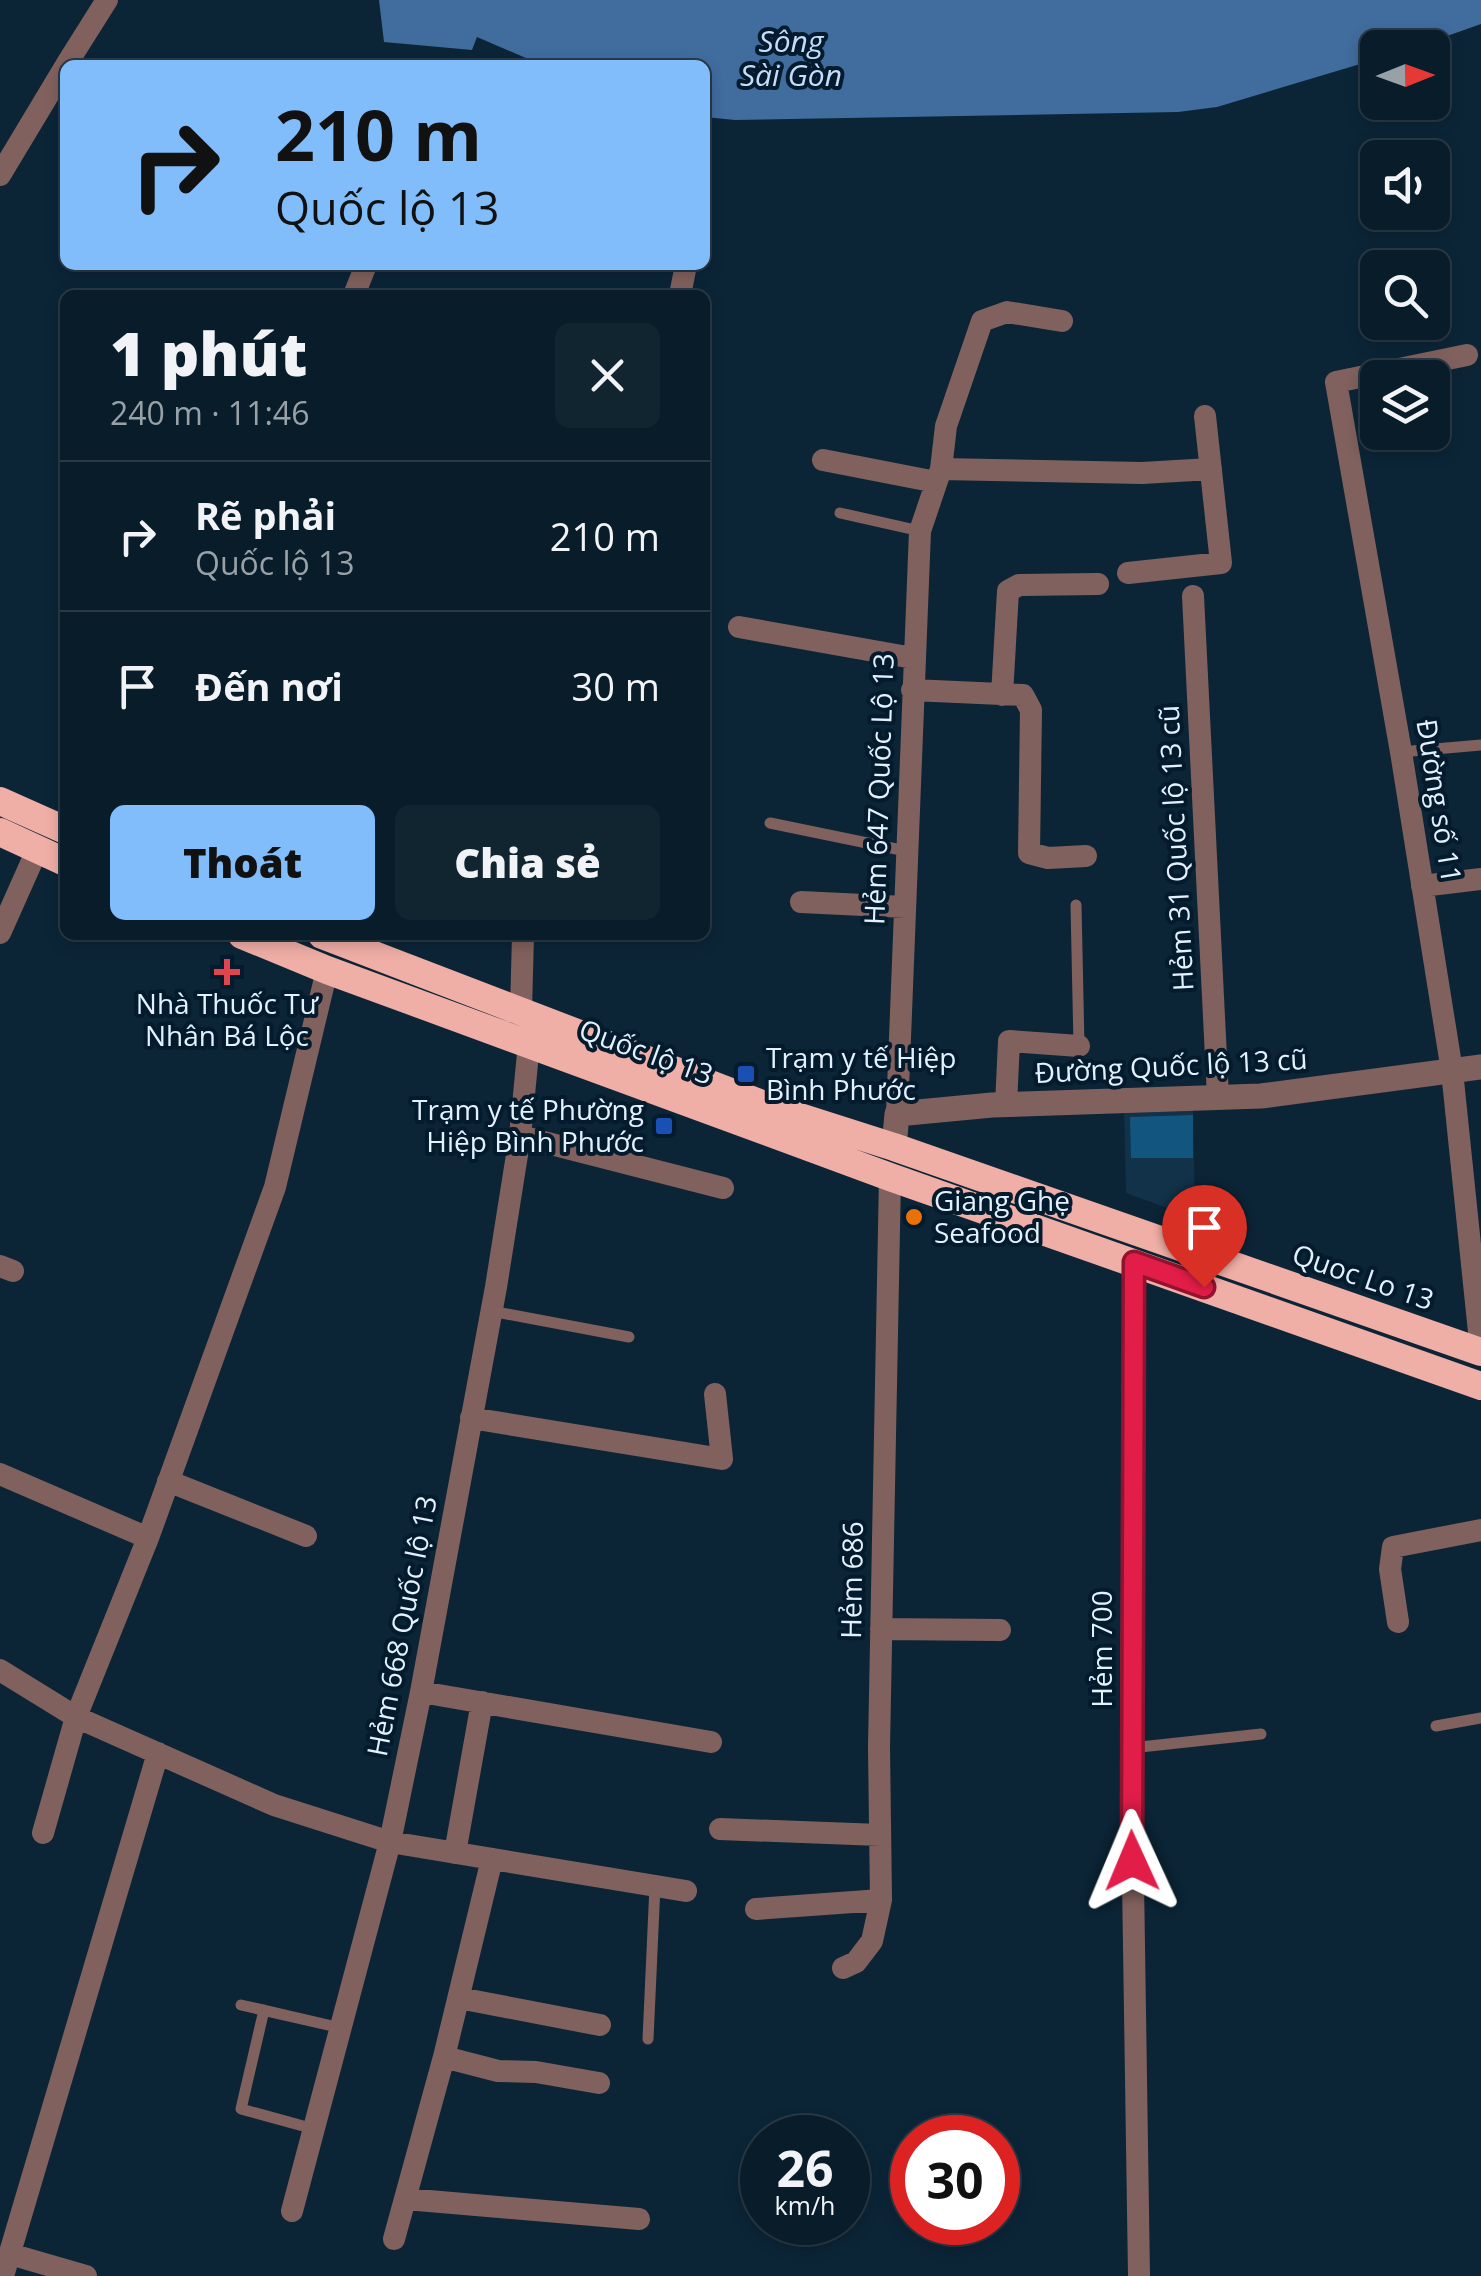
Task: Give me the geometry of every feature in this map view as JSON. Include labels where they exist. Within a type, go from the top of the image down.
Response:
[{"type":"highway","points":[[0,801],[60,828]]},
{"type":"highway","points":[[0,832],[60,860]]},
{"type":"highway","name":"Quốc lộ 13","points":[[254,940],[890,1178],[1481,1386]]},
{"type":"highway","name":"Quoc Lo 13","points":[[335,940],[775,1109],[1481,1351]]},
{"type":"highway","points":[[890,1178],[894,1147]]},
{"type":"street","points":[[69,60],[100,2]]},
{"type":"street","points":[[0,175],[6,149],[60,74]]},
{"type":"street","name":"Hẻm 647 Quốc Lộ 13","points":[[897,1114],[920,531],[938,476],[946,426],[982,321],[1007,312],[1062,322]]},
{"type":"street","name":"Đường số 11","points":[[1466,355],[1336,382],[1452,1070],[1481,1351]]},
{"type":"street","points":[[1128,573],[1220,563],[1204,416]]},
{"type":"street","points":[[824,460],[938,476],[1142,474],[1211,469]]},
{"type":"street","points":[[1002,694],[1008,591],[1018,586],[1098,584]]},
{"type":"street","name":"Hẻm 31 Quốc lộ 13 cũ","points":[[1193,596],[1218,1097]]},
{"type":"street","points":[[738,627],[913,658]]},
{"type":"street","points":[[912,690],[1023,696],[1031,710],[1029,852],[1048,858],[1086,856]]},
{"type":"street","points":[[0,933],[37,850]]},
{"type":"street","points":[[1422,886],[1481,879]]},
{"type":"street","points":[[801,902],[905,907]]},
{"type":"street","points":[[521,1010],[524,940]]},
{"type":"street","points":[[43,1833],[76,1717],[148,1538],[275,1186],[326,970]]},
{"type":"street","points":[[1006,1104],[1009,1040],[1079,1046]]},
{"type":"street","name":"Hẻm 668 Quốc lộ 13","points":[[292,2211],[390,1842],[421,1692],[520,1136],[528,1043]]},
{"type":"street","name":"Đường Quốc lộ 13 cũ","points":[[897,1114],[1006,1104],[1261,1096],[1481,1067]]},
{"type":"street","points":[[894,1147],[897,1114]]},
{"type":"street","points":[[520,1136],[724,1188]]},
{"type":"street","name":"Hẻm 686","points":[[843,1968],[856,1962],[872,1941],[881,1900],[881,1629],[890,1178]]},
{"type":"street","name":"Hẻm 700","points":[[1134,1262],[1131,1748],[1138,2276]]},
{"type":"street","points":[[472,1418],[722,1460],[715,1394]]},
{"type":"street","points":[[0,1474],[148,1538]]},
{"type":"street","points":[[168,1482],[306,1536]]},
{"type":"street","points":[[1398,1622],[1390,1569],[1393,1547],[1481,1530]]},
{"type":"street","points":[[881,1629],[1000,1630]]},
{"type":"street","points":[[0,1670],[76,1717],[274,1805],[390,1842],[686,1891]]},
{"type":"street","points":[[421,1692],[711,1742]]},
{"type":"street","points":[[455,1853],[482,1702]]},
{"type":"street","points":[[86,2276],[6,2265],[158,1753]]},
{"type":"street","points":[[720,1830],[880,1835]]},
{"type":"street","points":[[394,2238],[444,2057],[492,1859]]},
{"type":"street","points":[[756,1909],[881,1900]]},
{"type":"street","points":[[459,1998],[600,2024]]},
{"type":"street","points":[[444,2057],[498,2071],[536,2072],[598,2083]]},
{"type":"street","points":[[406,2199],[639,2219]]},
{"type":"lane","points":[[840,512],[920,531]]},
{"type":"lane","points":[[1401,752],[1481,744]]},
{"type":"lane","points":[[770,823],[906,851]]},
{"type":"lane","points":[[1076,905],[1079,1046]]},
{"type":"lane","points":[[491,1311],[630,1337]]},
{"type":"lane","points":[[1436,1726],[1481,1718]]},
{"type":"lane","points":[[1131,1748],[1261,1734]]},
{"type":"lane","points":[[648,2038],[655,1886]]},
{"type":"lane","points":[[241,2005],[340,2028]]},
{"type":"lane","points":[[264,2010],[241,2108],[314,2129]]},
{"type":"shaded area","points":[[1193,1106],[1195,1218],[1126,1193],[1124,1108]]},
{"type":"water","name":"Sông Sài Gòn","points":[[379,0],[1481,0],[1481,24],[1450,35],[1450,30],[1360,30],[1360,64],[1217,107],[1178,112],[735,120],[710,118],[710,60],[530,60],[477,37],[472,50],[384,42]]},
{"type":"building","points":[[1193,1115],[1193,1158],[1131,1158],[1130,1117]]},
{"type":"place","name":"Nhà Thuốc Tư Nhân Bá Lộc","points":[[227,972]]},
{"type":"place","name":"Trạm y tế Hiệp Bình Phước","points":[[746,1074]]},
{"type":"place","name":"Trạm y tế Phường Hiệp Bình Phước","points":[[664,1126]]},
{"type":"place","name":"Giang Ghẹ Seafood","points":[[914,1217]]},
{"type":"route","points":[[1132,1861],[1134,1262],[1204,1287]]}]
